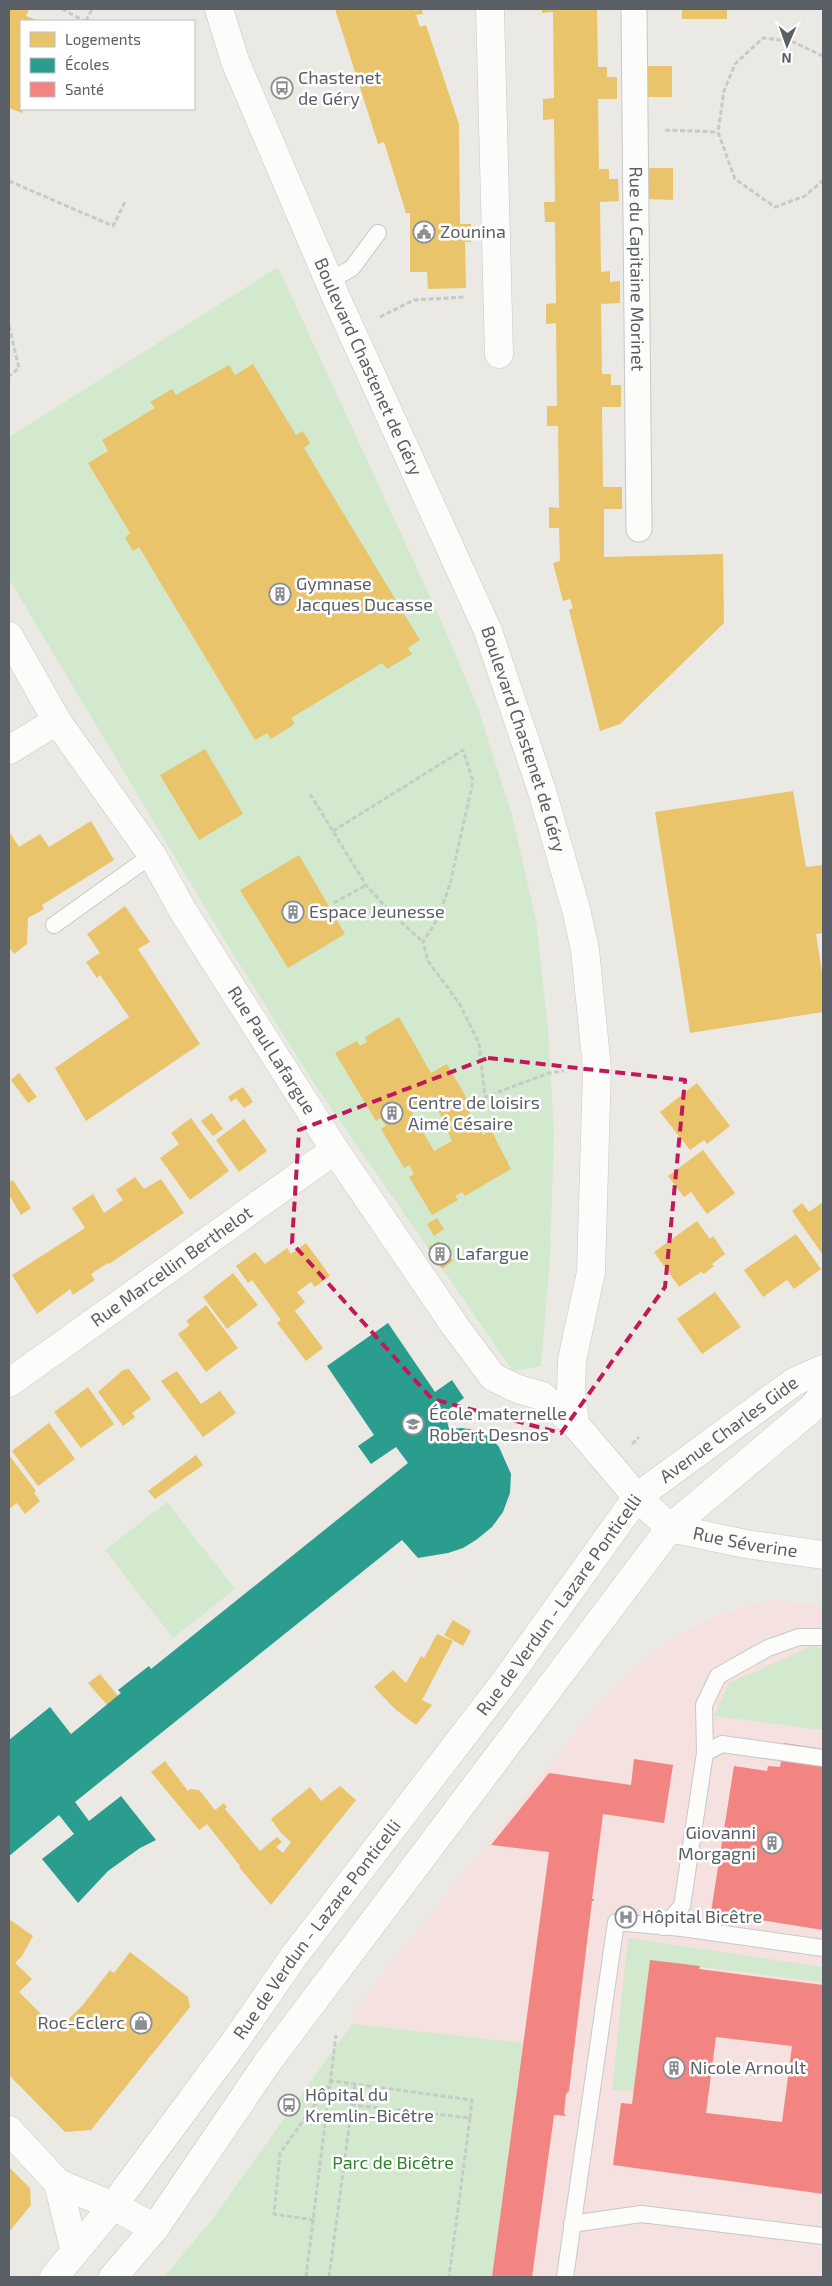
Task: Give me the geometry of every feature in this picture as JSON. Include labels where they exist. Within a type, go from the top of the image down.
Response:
[{"type":"street","name":"Boulevard Chastenet de Géry","points":[[219,9],[235,61],[329,281],[488,631],[542,791],[576,909],[585,950],[597,1068],[591,1272],[572,1360],[571,1390],[575,1424]]},
{"type":"street","points":[[490,9],[499,354]]},
{"type":"street","name":"Rue du Capitaine Morinet","points":[[634,9],[639,529]]},
{"type":"street","name":"Rue Paul Lafargue","points":[[9,636],[57,721],[152,856],[183,911],[335,1150],[455,1326],[493,1377],[518,1389],[542,1396],[575,1424]]},
{"type":"street","points":[[9,750],[57,721]]},
{"type":"street","name":"Rue Marcellin Berthelot","points":[[9,1383],[335,1150]]},
{"type":"street","name":"Avenue Charles Gide","points":[[637,1497],[794,1382],[823,1369]]},
{"type":"street","name":"Avenue Charles Gide","points":[[670,1528],[811,1409],[823,1395]]},
{"type":"street","points":[[575,1424],[637,1497]]},
{"type":"street","name":"Rue de Verdun - Lazare Ponticelli","points":[[54,2277],[113,2206],[236,2040],[294,1956],[503,1684],[637,1497],[670,1528],[267,2063],[154,2228],[113,2277]]},
{"type":"street","name":"Rue Séverine","points":[[670,1528],[746,1544],[823,1555]]},
{"type":"street","points":[[9,2130],[58,2183],[113,2206],[154,2228]]},
{"type":"street","points":[[58,2183],[75,2252]]},
{"type":"lane","points":[[329,281],[352,268],[378,233]]},
{"type":"lane","points":[[54,925],[152,856]]},
{"type":"lane","points":[[663,1926],[682,1906],[705,1753],[704,1705],[718,1676],[768,1648],[800,1637],[823,1637]]},
{"type":"lane","points":[[705,1753],[722,1744],[823,1758]]},
{"type":"lane","points":[[565,2277],[616,1922],[663,1926],[823,1948]]},
{"type":"lane","points":[[572,2224],[641,2214],[823,2236]]},
{"type":"path","points":[[62,9],[83,20]]},
{"type":"path","points":[[86,20],[92,9]]},
{"type":"path","points":[[823,56],[791,41],[762,38],[735,64],[724,91],[718,132],[735,179],[775,208],[805,196],[823,180]]},
{"type":"path","points":[[635,129],[718,132]]},
{"type":"path","points":[[9,181],[113,226],[125,202]]},
{"type":"path","points":[[352,331],[414,300],[498,295]]},
{"type":"path","points":[[9,326],[19,368],[9,376]]},
{"type":"path","points":[[333,831],[463,750],[473,781],[450,884],[438,918],[423,942]]},
{"type":"path","points":[[310,794],[366,885],[392,914],[423,942],[428,960],[458,1003],[479,1043],[485,1097],[549,1073],[597,1068]]},
{"type":"path","points":[[334,903],[366,885]]},
{"type":"path","points":[[306,2277],[332,2081],[336,2035]]},
{"type":"path","points":[[332,2081],[472,2100],[449,2277]]},
{"type":"path","points":[[314,2220],[274,2214],[280,2153],[332,2081]]},
{"type":"path","points":[[329,2277],[354,2084]]},
{"type":"path","points":[[352,2105],[470,2118]]},
{"type":"highlighted area","points":[[488,1058],[685,1080],[665,1287],[561,1433],[432,1399],[292,1243],[299,1130]]},
{"type":"shaded area","name":"Hôpital Bicêtre","points":[[775,1600],[823,1606],[823,2277],[492,2277],[352,2024],[354,2010],[601,1700],[634,1667],[687,1630],[714,1617],[740,1608]]},
{"type":"green space","points":[[278,267],[444,627],[478,708],[512,815],[536,920],[548,1028],[554,1132],[550,1258],[541,1366],[513,1371],[313,1082],[219,931],[9,579],[9,437]]},
{"type":"green space","points":[[167,1502],[235,1589],[173,1638],[105,1550]]},
{"type":"green space","points":[[812,1646],[823,1648],[823,1730],[714,1716],[729,1683]]},
{"type":"green space","points":[[628,1938],[823,1967],[823,1982],[654,1961],[634,2091],[612,2090]]},
{"type":"green space","name":"Parc de Bicêtre","points":[[352,2024],[523,2043],[492,2277],[164,2277],[214,2217]]},
{"type":"building: Logements","points":[[9,9],[29,9],[26,16],[36,20],[20,20],[20,110],[24,110],[22,113],[9,108]]},
{"type":"building: Logements","points":[[335,9],[415,9],[415,11],[422,9],[423,14],[416,15],[420,27],[426,25],[459,124],[460,224],[471,224],[471,242],[465,242],[466,288],[428,289],[427,272],[410,272],[410,213],[406,213],[384,142],[378,144]]},
{"type":"building: Logements","points":[[542,9],[597,9],[598,67],[607,67],[607,77],[617,77],[617,99],[598,99],[599,169],[609,169],[609,179],[618,179],[619,201],[600,202],[601,272],[610,271],[610,282],[620,281],[620,303],[601,304],[602,374],[611,374],[611,385],[621,385],[621,407],[602,407],[603,487],[622,487],[622,509],[604,509],[604,557],[723,554],[724,623],[620,724],[600,731],[569,610],[573,608],[570,599],[563,601],[553,563],[560,561],[559,528],[549,528],[549,507],[559,508],[558,426],[547,426],[547,406],[557,406],[556,323],[546,324],[546,304],[556,303],[555,222],[545,222],[544,202],[555,202],[554,119],[543,120],[543,99],[554,98],[553,12],[542,13]]},
{"type":"building: Logements","points":[[682,9],[727,9],[727,19],[682,19]]},
{"type":"building: Logements","points":[[647,66],[672,66],[672,97],[648,97]]},
{"type":"building: Logements","points":[[649,168],[673,168],[673,200],[649,199]]},
{"type":"building: Logements","name":"Gymnase Jacques Ducasse","points":[[253,364],[296,435],[303,431],[310,443],[304,448],[420,640],[408,648],[412,654],[387,669],[382,663],[291,718],[295,724],[271,739],[267,733],[255,740],[139,547],[133,551],[125,538],[130,533],[88,463],[108,451],[102,440],[155,408],[150,402],[172,389],[176,395],[229,365],[235,375]]},
{"type":"building: Logements","points":[[205,749],[243,814],[199,840],[160,775]]},
{"type":"building: Logements","points":[[793,791],[806,867],[823,865],[823,933],[816,934],[823,979],[823,1012],[690,1033],[655,812]]},
{"type":"building: Logements","points":[[91,821],[114,860],[42,905],[44,909],[28,918],[27,944],[14,954],[9,947],[9,834],[19,847],[40,834],[49,847]]},
{"type":"building: Logements","name":"Espace Jeunesse","points":[[299,855],[345,934],[288,968],[240,890]]},
{"type":"building: Logements","points":[[125,906],[150,942],[138,949],[200,1044],[86,1121],[55,1068],[129,1017],[100,975],[97,978],[86,962],[100,953],[87,934]]},
{"type":"building: Logements","name":"Centre de loisirs Aimé Césaire","points":[[399,1017],[431,1073],[447,1064],[467,1099],[463,1100],[483,1135],[491,1130],[511,1169],[465,1196],[462,1192],[455,1196],[458,1200],[432,1215],[409,1177],[414,1174],[409,1165],[404,1168],[381,1129],[386,1126],[380,1118],[376,1121],[335,1053],[357,1041],[360,1046],[367,1042],[365,1037]],"holes":[[[432,1096],[452,1141],[434,1151],[410,1109]]]},
{"type":"building: Logements","points":[[19,1073],[37,1097],[28,1103],[11,1080]]},
{"type":"building: Logements","points":[[697,1083],[730,1126],[707,1144],[704,1140],[690,1150],[660,1112]]},
{"type":"building: Logements","points":[[243,1087],[253,1102],[244,1108],[236,1098],[231,1102],[228,1097]]},
{"type":"building: Logements","points":[[212,1113],[223,1129],[213,1136],[201,1121]]},
{"type":"building: Logements","points":[[191,1118],[229,1171],[190,1200],[160,1158],[179,1144],[171,1133]]},
{"type":"building: Logements","points":[[244,1119],[267,1151],[239,1172],[216,1140]]},
{"type":"building: Logements","points":[[703,1150],[735,1193],[707,1214],[691,1192],[684,1197],[668,1176]]},
{"type":"building: Logements","points":[[135,1177],[144,1189],[161,1179],[184,1213],[109,1264],[91,1274],[95,1280],[73,1295],[70,1289],[37,1314],[12,1275],[85,1228],[72,1208],[93,1194],[104,1213],[123,1200],[116,1190]]},
{"type":"building: Logements","points":[[13,1180],[31,1208],[21,1215],[9,1195],[9,1183]]},
{"type":"building: Logements","points":[[823,1202],[823,1255],[792,1211],[802,1203],[809,1212]]},
{"type":"building: Logements","points":[[437,1218],[444,1229],[434,1236],[427,1224]]},
{"type":"building: Logements","points":[[697,1221],[710,1239],[713,1236],[725,1254],[712,1264],[714,1266],[704,1274],[701,1272],[679,1287],[654,1252]]},
{"type":"building: Logements","points":[[796,1234],[821,1269],[794,1289],[787,1280],[763,1297],[744,1270]]},
{"type":"building: Logements","name":"Lafargue","points":[[439,1241],[453,1261],[442,1269],[428,1248]]},
{"type":"building: Logements","points":[[306,1243],[330,1276],[315,1287],[311,1282],[297,1292],[305,1302],[295,1311],[323,1348],[306,1361],[277,1323],[281,1320],[252,1280],[248,1283],[236,1266],[255,1252],[265,1264],[287,1248],[291,1254]]},
{"type":"building: Logements","points":[[233,1273],[258,1305],[227,1329],[203,1297]]},
{"type":"building: Logements","points":[[715,1292],[741,1327],[702,1354],[677,1319]]},
{"type":"building: Logements","points":[[206,1305],[238,1348],[206,1372],[178,1334],[190,1325],[186,1321]]},
{"type":"building: Logements","points":[[129,1369],[151,1399],[132,1413],[135,1417],[123,1426],[98,1392],[123,1370]]},
{"type":"building: Logements","points":[[177,1371],[201,1404],[220,1391],[236,1413],[203,1437],[161,1381]]},
{"type":"building: Logements","points":[[88,1387],[114,1424],[81,1448],[54,1412]]},
{"type":"building: Logements","points":[[49,1423],[75,1459],[38,1486],[12,1451]]},
{"type":"building: Logements","points":[[9,1455],[36,1491],[34,1493],[40,1501],[25,1514],[17,1503],[9,1509]]},
{"type":"building: Logements","points":[[196,1455],[203,1465],[155,1499],[148,1491]]},
{"type":"building: Logements","points":[[453,1620],[471,1631],[463,1646],[444,1635]]},
{"type":"building: Logements","points":[[437,1634],[453,1641],[422,1700],[432,1705],[416,1725],[395,1709],[374,1687],[393,1670],[406,1683],[421,1656],[424,1658]]},
{"type":"building: Logements","points":[[100,1674],[118,1696],[107,1705],[88,1683]]},
{"type":"building: Logements","points":[[165,1761],[188,1791],[190,1789],[199,1790],[215,1810],[224,1803],[227,1807],[225,1809],[260,1851],[277,1837],[282,1842],[276,1847],[283,1853],[291,1842],[281,1833],[271,1819],[310,1787],[321,1801],[340,1786],[356,1800],[271,1905],[239,1867],[207,1824],[199,1830],[151,1772]]},
{"type":"building: Logements","points":[[9,1919],[33,1936],[22,1956],[15,1963],[32,1979],[19,1992],[57,2030],[82,2006],[110,1970],[114,1973],[130,1952],[188,1997],[190,2007],[91,2130],[65,2132],[9,2075]]},
{"type":"building: Logements","points":[[9,2167],[30,2188],[31,2205],[9,2232]]},
{"type":"building: Écoles","points":[[388,1323],[435,1392],[452,1380],[464,1398],[445,1412],[449,1429],[476,1430],[491,1438],[499,1447],[511,1474],[510,1493],[503,1512],[492,1527],[476,1540],[463,1548],[448,1553],[418,1558],[402,1540],[75,1802],[89,1821],[121,1796],[156,1840],[140,1848],[108,1871],[78,1903],[42,1859],[74,1834],[59,1815],[9,1856],[9,1740],[50,1707],[71,1734],[121,1693],[118,1690],[149,1666],[151,1669],[408,1463],[396,1447],[371,1464],[358,1446],[374,1435],[327,1366]]},
{"type":"building: Santé","name":"Giovanni Morgagni","points":[[784,1743],[823,1749],[823,1930],[711,1912],[734,1766],[767,1771],[768,1766],[780,1767]]},
{"type":"building: Santé","points":[[634,1759],[673,1765],[664,1823],[603,1814],[592,1899],[594,1901],[592,1901],[569,2091],[566,2094],[564,2113],[566,2116],[554,2115],[532,2277],[492,2277],[549,1852],[491,1845],[549,1773],[631,1785]]},
{"type":"building: Santé","name":"Nicole Arnoult","points":[[650,1960],[700,1966],[699,1969],[823,1985],[823,2194],[613,2165],[621,2103],[632,2104]],"holes":[[[716,2037],[792,2046],[782,2122],[706,2113]]]},
{"type":"place","name":"Chastenet de Géry","points":[[282,88]]},
{"type":"place","name":"Zounina","points":[[424,232]]},
{"type":"place","name":"Gymnase Jacques Ducasse","points":[[280,594]]},
{"type":"place","name":"Espace Jeunesse","points":[[293,912]]},
{"type":"place","name":"Centre de loisirs Aimé Césaire","points":[[392,1113]]},
{"type":"place","name":"Lafargue","points":[[440,1254]]},
{"type":"place","name":"École maternelle Robert Desnos","points":[[413,1424]]},
{"type":"place","name":"Giovanni Morgagni","points":[[772,1843]]},
{"type":"place","name":"Hôpital Bicêtre","points":[[626,1917]]},
{"type":"place","name":"Roc-Eclerc","points":[[141,2023]]},
{"type":"place","name":"Nicole Arnoult","points":[[674,2068]]},
{"type":"place","name":"Hôpital du Kremlin-Bicêtre","points":[[289,2105]]}]
